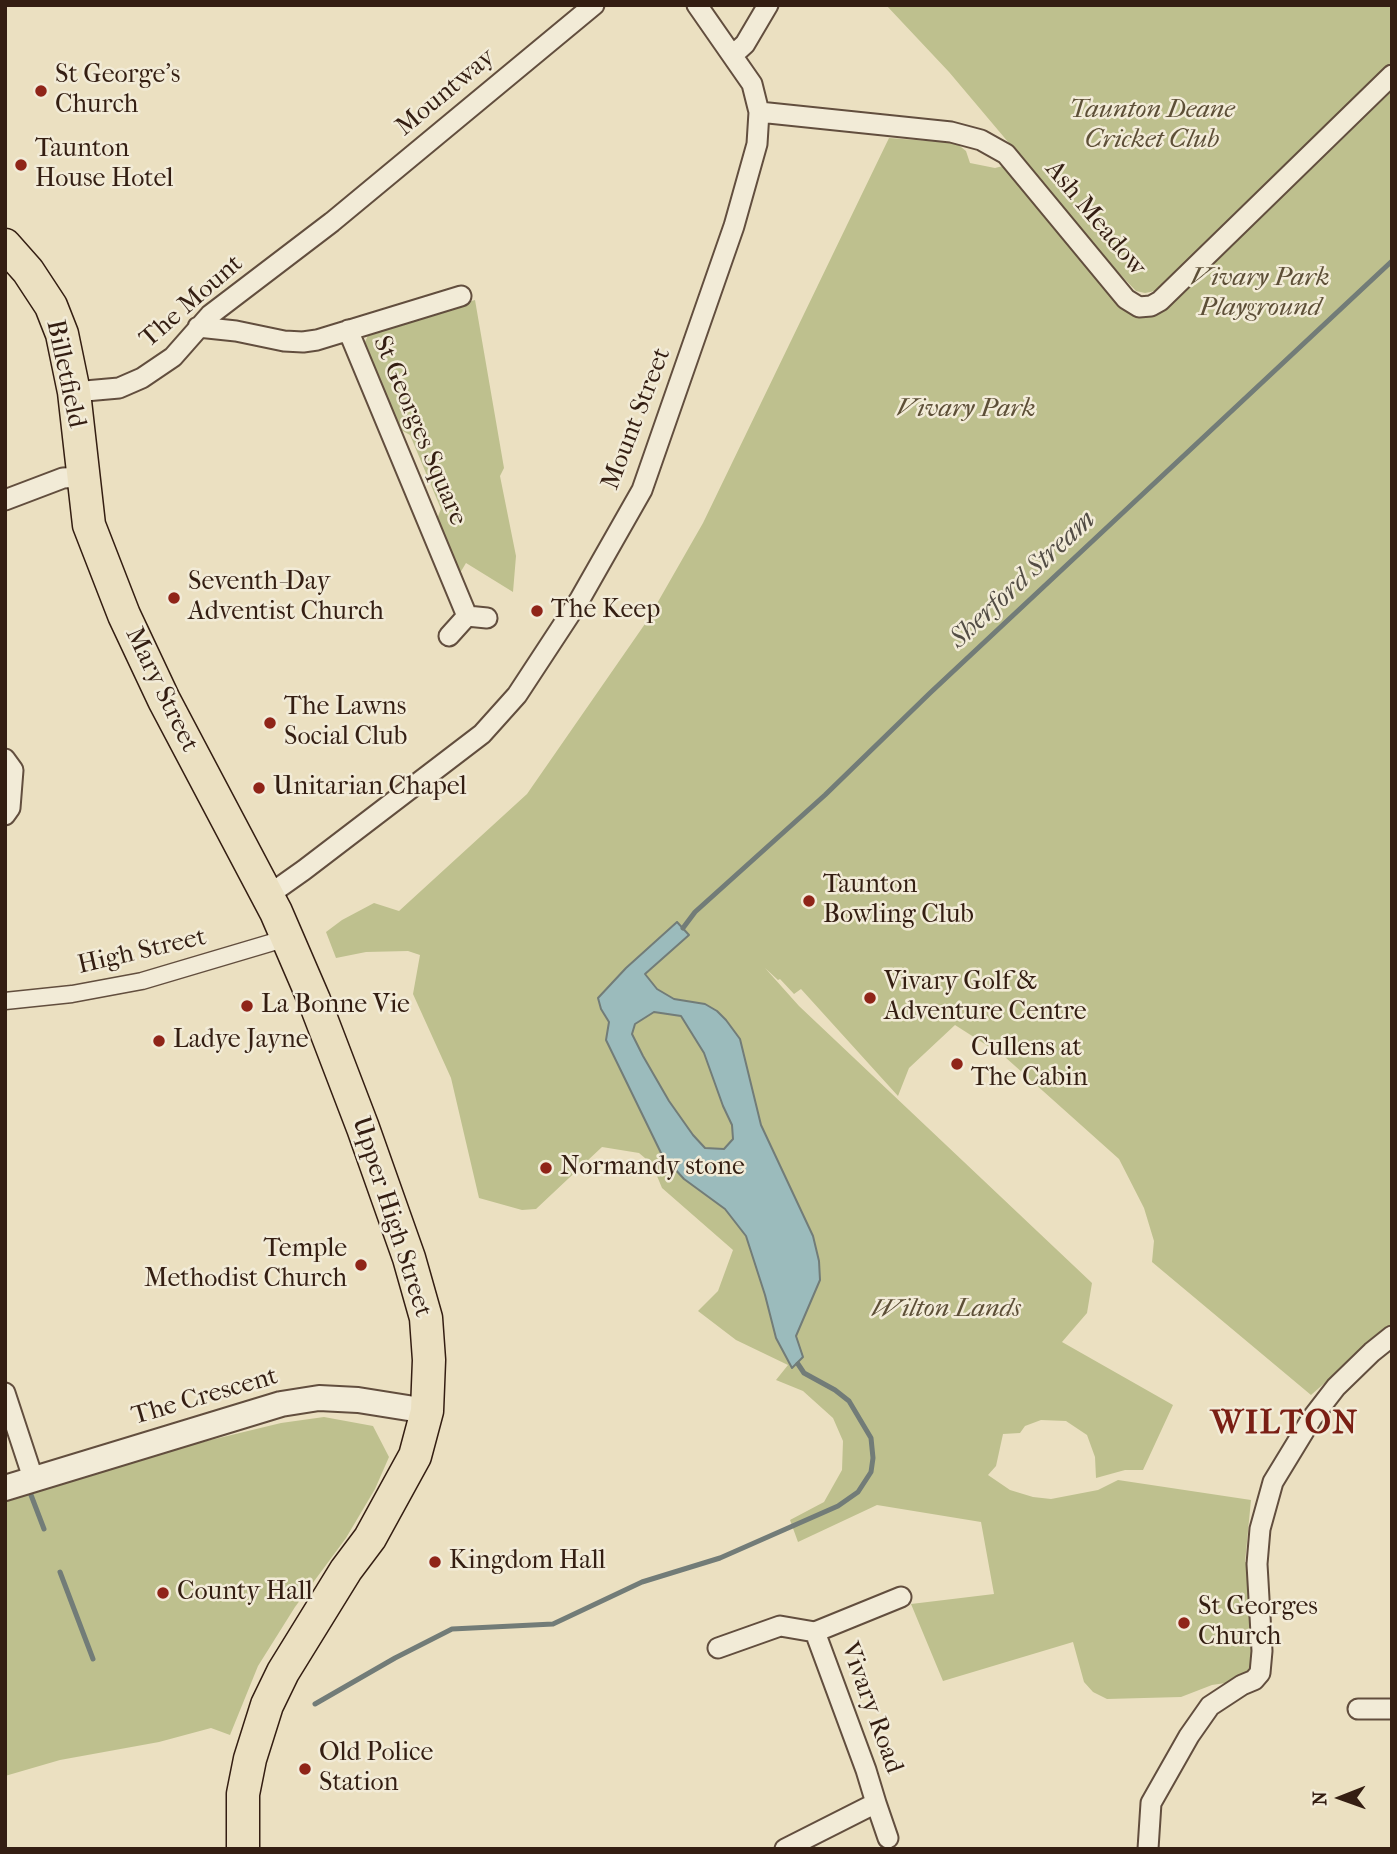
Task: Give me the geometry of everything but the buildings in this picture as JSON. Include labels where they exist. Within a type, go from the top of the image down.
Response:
[{"type":"main road","name":"Billetfield","points":[[5,245],[28,271],[51,306],[62,334],[74,392],[82,477]]},
{"type":"main road","name":"Mary Street","points":[[82,477],[89,526],[124,615],[164,700],[265,893]]},
{"type":"main road","name":"Upper High Street","points":[[243,1849],[243,1794],[250,1759],[267,1705],[283,1672],[395,1496],[415,1456],[426,1411],[429,1360],[423,1306],[363,1128],[314,1000],[265,893]]},
{"type":"street","name":"Mountway","points":[[332,222],[594,5]]},
{"type":"street","name":"Mount Street","points":[[265,893],[280,887],[304,870],[482,734],[517,695],[580,599],[642,490],[734,226],[757,144],[759,112],[752,84],[696,5]]},
{"type":"street","points":[[733,55],[745,44],[768,5]]},
{"type":"street","name":"Ash Meadow","points":[[759,112],[951,132],[981,140],[1006,154],[1126,299],[1139,307],[1151,306],[1160,301],[1392,75]]},
{"type":"street","name":"The Mount","points":[[74,392],[119,388],[142,378],[173,357],[210,315],[332,222]]},
{"type":"street","points":[[348,330],[461,296]]},
{"type":"street","name":"St Georges Square","points":[[198,327],[303,342],[348,330],[467,615]]},
{"type":"street","points":[[5,500],[63,478],[82,477]]},
{"type":"street","points":[[449,636],[467,615],[487,618]]},
{"type":"street","points":[[5,759],[13,770],[10,808],[5,816]]},
{"type":"street","name":"High Street","points":[[5,1000],[72,994],[142,981],[287,938]]},
{"type":"street","points":[[1148,1849],[1151,1803],[1189,1736],[1210,1706],[1254,1680],[1260,1673],[1260,1529],[1273,1482],[1312,1418],[1336,1387],[1392,1336]]},
{"type":"street","points":[[5,1393],[33,1478]]},
{"type":"street","name":"The Crescent","points":[[5,1488],[281,1404],[319,1398],[358,1400],[426,1411]]},
{"type":"street","name":"Vivary Road","points":[[719,1648],[780,1626],[816,1632],[901,1597]]},
{"type":"street","name":"Vivary Road","points":[[816,1632],[862,1757],[888,1839]]},
{"type":"street","points":[[1358,1709],[1392,1709]]},
{"type":"street","name":"Vivary Road","points":[[785,1849],[876,1803]]},
{"type":"green space","name":"Taunton Deane Cricket Club","points":[[886,5],[1392,5],[1392,61],[1155,291],[1145,293],[1136,291],[1117,271],[949,72]]},
{"type":"green space","points":[[1392,89],[1392,1324],[1311,1395],[1152,1262],[1154,1241],[1144,1208],[1119,1159],[1005,1057],[955,1025],[909,1068],[898,1096],[801,989],[794,994],[765,968],[799,1006],[1092,1283],[1087,1313],[1062,1342],[1173,1405],[1143,1470],[1125,1470],[1096,1478],[1095,1457],[1087,1435],[1066,1421],[1041,1420],[1025,1426],[1020,1433],[1003,1434],[996,1466],[988,1475],[1010,1490],[1051,1499],[1098,1490],[1118,1480],[1251,1500],[1245,1562],[1251,1562],[1253,1662],[1249,1673],[1232,1682],[1212,1685],[1181,1697],[1107,1699],[1093,1692],[1084,1682],[1073,1642],[943,1681],[911,1604],[994,1594],[981,1522],[877,1505],[798,1542],[790,1520],[824,1502],[842,1470],[843,1441],[833,1418],[803,1391],[776,1380],[788,1365],[736,1340],[698,1311],[718,1291],[733,1250],[662,1188],[652,1164],[639,1153],[602,1147],[536,1209],[522,1210],[479,1198],[451,1078],[413,994],[420,955],[408,951],[366,952],[336,958],[326,932],[374,903],[399,911],[527,794],[647,621],[703,523],[889,138],[956,143],[966,151],[970,163],[995,168],[1007,165],[1128,312],[1138,317],[1155,313]]},
{"type":"green space","points":[[475,300],[504,468],[500,476],[516,556],[513,592],[466,563],[460,573],[437,519],[441,509],[410,435],[401,430],[365,342],[370,331]]},
{"type":"green space","name":"County Hall","points":[[324,1417],[373,1426],[389,1457],[375,1489],[346,1538],[295,1607],[258,1666],[230,1735],[211,1728],[159,1742],[60,1760],[5,1776],[5,1499],[128,1460],[281,1423]]},
{"type":"water","points":[[677,922],[689,935],[645,974],[657,989],[674,999],[705,1004],[717,1011],[740,1039],[761,1125],[813,1236],[819,1261],[820,1280],[796,1336],[803,1357],[792,1368],[776,1338],[746,1236],[725,1209],[684,1179],[662,1155],[606,1040],[609,1022],[598,998],[626,968]],"holes":[[[654,1012],[681,1016],[704,1053],[732,1125],[733,1139],[724,1149],[705,1148],[693,1135],[669,1101],[632,1034],[635,1024]]]},
{"type":"waterway","name":"Sherford Stream","points":[[683,928],[695,912],[825,795],[930,693],[1392,261]]},
{"type":"waterway","points":[[315,1704],[452,1629],[553,1624],[642,1582],[720,1558],[838,1506],[858,1492],[871,1472],[871,1438],[849,1401],[804,1373],[798,1364]]},
{"type":"waterway","points":[[31,1495],[44,1529]]},
{"type":"waterway","points":[[60,1572],[93,1659]]},
{"type":"place","name":"St George's Church","points":[[41,91]]},
{"type":"place","name":"Taunton House Hotel","points":[[21,165]]},
{"type":"place","name":"Seventh-Day Adventist Church","points":[[174,598]]},
{"type":"place","name":"The Keep","points":[[537,611]]},
{"type":"place","name":"The Lawns Social Club","points":[[270,723]]},
{"type":"place","name":"Unitarian Chapel","points":[[259,788]]},
{"type":"place","name":"Taunton Bowling Club","points":[[809,901]]},
{"type":"place","name":"Vivary Golf & Adventure Centre","points":[[870,998]]},
{"type":"place","name":"La Bonne Vie","points":[[247,1006]]},
{"type":"place","name":"Ladye Jayne","points":[[159,1041]]},
{"type":"place","name":"Cullens at The Cabin","points":[[957,1064]]},
{"type":"place","name":"Normandy stone","points":[[546,1168]]},
{"type":"place","name":"Temple Methodist Church","points":[[361,1265]]},
{"type":"place","name":"Kingdom Hall","points":[[435,1562]]},
{"type":"place","name":"County Hall","points":[[163,1593]]},
{"type":"place","name":"St Georges Church","points":[[1184,1623]]},
{"type":"place","name":"Old Police Station","points":[[305,1769]]},
{"type":"district","name":"WILTON","points":[[1285,1425]]},
{"type":"park label","name":"Vivary Park Playground","points":[[1260,294]]},
{"type":"park label","name":"Vivary Park","points":[[966,410]]},
{"type":"park label","name":"Wilton Lands","points":[[946,1310]]}]
